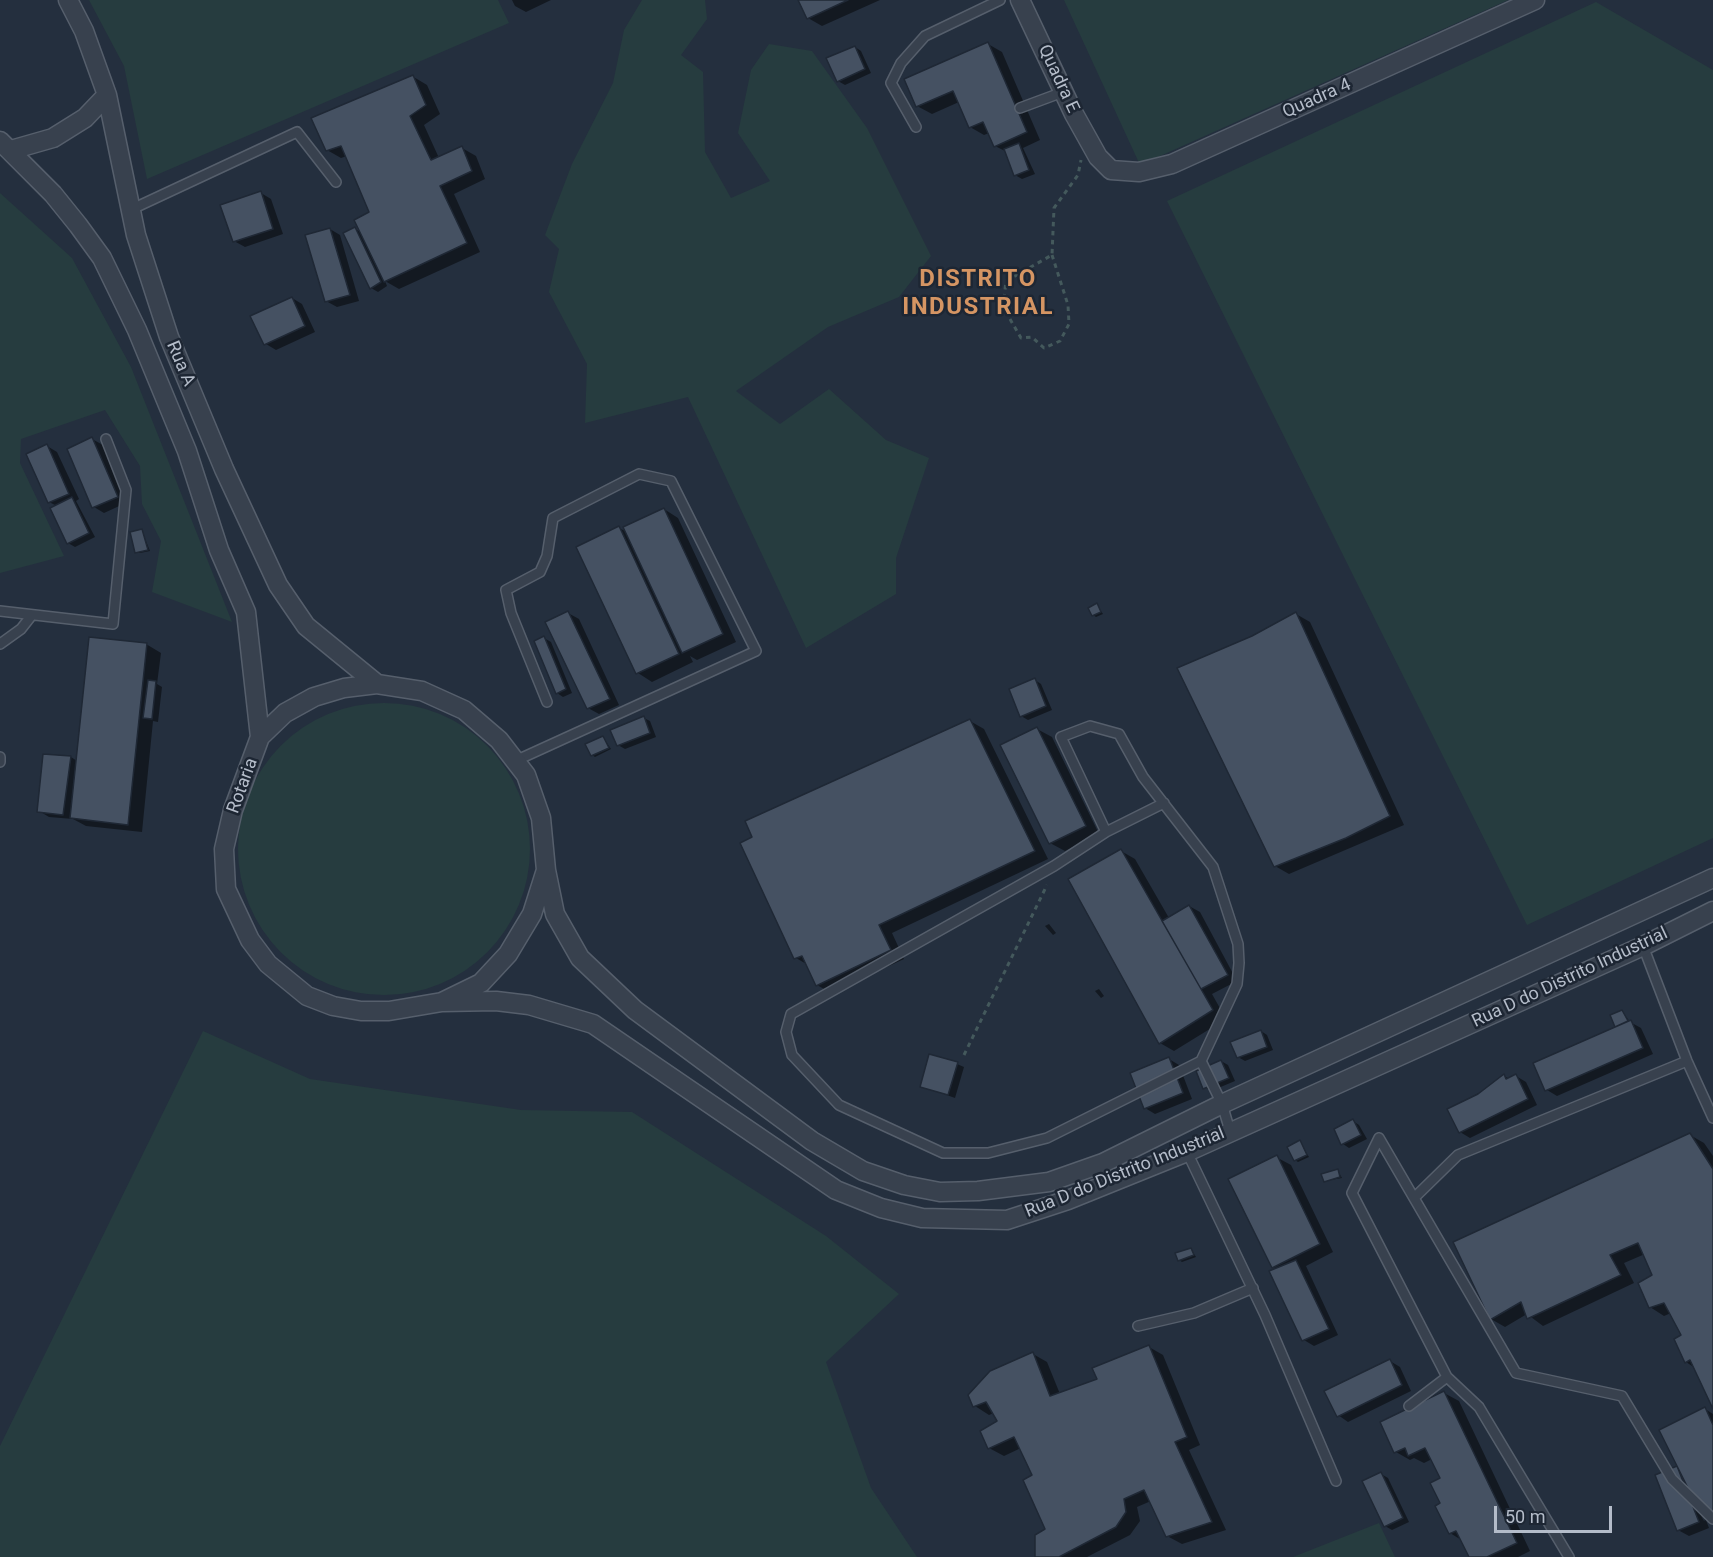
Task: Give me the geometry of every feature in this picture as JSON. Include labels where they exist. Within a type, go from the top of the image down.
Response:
[{"type":"street","name":"Rua A","points":[[68,0],[84,31],[107,95],[130,210],[169,338],[224,469],[278,585],[306,626],[377,684]]},
{"type":"street","name":"Quadra E","points":[[1020,0],[1098,156]]},
{"type":"street","name":"Quadra 4","points":[[1098,156],[1111,170],[1139,172],[1172,164],[1535,0]]},
{"type":"street","points":[[5,145],[53,138],[85,118],[107,95]]},
{"type":"street","name":"Rua A","points":[[5,145],[53,194],[102,258],[137,330],[187,451],[219,550],[246,612],[260,737]]},
{"type":"street","name":"Rotaria","points":[[377,684],[422,691],[464,710],[499,740],[526,775],[541,818],[546,870],[532,914],[508,954],[481,983],[442,1002],[389,1011],[361,1011],[333,1006],[307,996],[268,964],[250,940],[226,889],[224,849],[233,810],[260,737],[285,713],[314,697],[345,688],[377,684]]},
{"type":"street","name":"Rua D do Distrito Industrial","points":[[546,870],[555,914],[580,958],[635,1010],[812,1141],[863,1171],[904,1185],[940,1192],[978,1191],[1049,1182],[1103,1163],[1222,1104],[1713,878]]},
{"type":"street","name":"Rua D do Distrito Industrial","points":[[442,1002],[496,1001],[529,1005],[593,1024],[836,1190],[881,1208],[922,1218],[1007,1220],[1068,1200],[1186,1152],[1643,946],[1713,911]]},
{"type":"lane","points":[[916,127],[891,83],[901,63],[925,36],[1000,0]]},
{"type":"lane","points":[[1020,108],[1064,92]]},
{"type":"lane","points":[[130,210],[297,132],[336,182]]},
{"type":"lane","points":[[0,611],[113,624],[126,490],[106,439]]},
{"type":"lane","points":[[515,761],[756,651],[671,481],[639,474],[553,518],[547,556],[540,572],[506,590],[511,613],[547,702]]},
{"type":"lane","points":[[0,644],[21,629],[32,615]]},
{"type":"lane","points":[[1106,832],[1061,737],[1090,726],[1119,734],[1143,777],[1164,803],[1213,867],[1238,944],[1237,984],[1201,1060],[1047,1138],[988,1153],[943,1153],[839,1106],[792,1054],[786,1032],[791,1014],[1054,866],[1106,832],[1164,803]]},
{"type":"lane","points":[[0,757],[0,762]]},
{"type":"lane","points":[[1643,946],[1713,1118]]},
{"type":"lane","points":[[1201,1060],[1222,1104],[1230,1131]]},
{"type":"lane","points":[[1414,1198],[1458,1155],[1688,1061]]},
{"type":"lane","points":[[1569,1557],[1479,1407],[1447,1377],[1352,1193],[1379,1138],[1516,1373],[1622,1396],[1672,1479],[1713,1519]]},
{"type":"lane","points":[[1186,1152],[1252,1288],[1336,1481]]},
{"type":"lane","points":[[1138,1326],[1194,1313],[1252,1288]]},
{"type":"lane","points":[[1408,1406],[1447,1377]]},
{"type":"path","points":[[1052,255],[1006,281],[1003,308],[1021,338],[1032,337],[1044,348],[1060,341],[1069,324],[1068,305],[1052,255],[1054,208],[1078,175],[1086,134]]},
{"type":"path","points":[[964,1055],[1039,905],[1054,866]]},
{"type":"green space","points":[[89,0],[498,0],[509,23],[147,179],[124,66]]},
{"type":"green space","points":[[642,0],[705,0],[707,19],[681,55],[703,72],[705,152],[731,198],[770,181],[738,133],[751,70],[769,44],[812,51],[867,128],[931,256],[899,297],[828,327],[736,391],[780,424],[829,389],[886,440],[929,458],[896,558],[896,594],[806,648],[688,397],[585,423],[587,364],[549,292],[559,249],[545,235],[572,164],[613,83],[624,30]]},
{"type":"green space","points":[[1064,0],[1508,0],[1140,165]]},
{"type":"green space","points":[[1596,2],[1713,70],[1713,838],[1527,925],[1167,201]]},
{"type":"green space","points":[[0,193],[72,258],[131,367],[232,622],[152,592],[161,541],[142,504],[140,466],[105,410],[21,439],[20,463],[64,556],[0,573]]},
{"type":"green space","points":[[384,703],[426,709],[453,720],[477,736],[497,756],[513,780],[524,807],[530,849],[524,891],[513,918],[497,942],[477,962],[453,978],[426,989],[384,995],[342,989],[315,978],[291,962],[271,942],[255,918],[244,891],[238,849],[244,807],[255,780],[271,756],[291,736],[315,720],[342,709]]},
{"type":"green space","points":[[203,1031],[310,1079],[521,1110],[632,1112],[826,1236],[899,1294],[826,1362],[871,1488],[917,1557],[0,1557],[0,1446]]},
{"type":"green space","points":[[1379,1523],[1395,1557],[1293,1557]]},
{"type":"building","points":[[798,0],[848,0],[807,19]]},
{"type":"building","points":[[988,42],[1027,132],[994,147],[983,122],[969,128],[953,91],[916,107],[904,79]]},
{"type":"building","points":[[855,46],[865,69],[837,82],[826,58]]},
{"type":"building","points":[[413,75],[426,105],[410,116],[431,160],[462,146],[472,171],[440,186],[467,243],[384,282],[354,220],[369,212],[341,146],[326,151],[311,118]]},
{"type":"building","points":[[1019,143],[1029,170],[1014,176],[1004,149]]},
{"type":"building","points":[[261,191],[273,229],[233,242],[220,205]]},
{"type":"building","points":[[355,227],[381,282],[370,289],[343,233]]},
{"type":"building","points":[[330,228],[350,295],[325,302],[305,235]]},
{"type":"building","points":[[292,297],[305,326],[264,345],[250,316]]},
{"type":"building","points":[[92,437],[118,497],[92,508],[67,449]]},
{"type":"building","points":[[47,444],[69,494],[48,503],[26,454]]},
{"type":"building","points":[[72,497],[89,533],[67,544],[50,508]]},
{"type":"building","points":[[664,508],[723,634],[682,653],[623,527]]},
{"type":"building","points":[[619,526],[679,654],[636,674],[576,547]]},
{"type":"building","points":[[142,529],[148,550],[135,553],[130,532]]},
{"type":"building","points":[[1097,603],[1101,612],[1092,616],[1088,608]]},
{"type":"building","points":[[568,611],[610,699],[587,709],[545,622]]},
{"type":"building","points":[[1296,612],[1390,816],[1346,838],[1274,867],[1177,668],[1252,636]]},
{"type":"building","points":[[544,636],[566,689],[556,694],[534,641]]},
{"type":"building","points":[[89,637],[147,643],[128,825],[70,818]]},
{"type":"building","points":[[1035,678],[1046,706],[1020,717],[1009,689]]},
{"type":"building","points":[[148,680],[156,681],[152,719],[143,718]]},
{"type":"building","points":[[644,716],[650,733],[617,746],[610,730]]},
{"type":"building","points":[[970,719],[1035,851],[879,925],[891,950],[816,986],[802,956],[794,959],[740,843],[752,837],[745,821]]},
{"type":"building","points":[[1037,727],[1086,826],[1049,844],[1000,745]]},
{"type":"building","points":[[603,736],[609,748],[591,756],[585,744]]},
{"type":"building","points":[[43,754],[71,756],[63,815],[37,812]]},
{"type":"building","points":[[1121,849],[1213,1010],[1159,1044],[1068,879]]},
{"type":"building","points":[[1189,905],[1228,975],[1201,989],[1162,921]]},
{"type":"building","points":[[1622,1010],[1628,1021],[1615,1027],[1610,1015]]},
{"type":"building","points":[[1631,1020],[1643,1048],[1545,1091],[1533,1063]]},
{"type":"building","points":[[1261,1030],[1267,1047],[1237,1058],[1230,1042]]},
{"type":"building","points":[[929,1054],[958,1062],[948,1095],[920,1087]]},
{"type":"building","points":[[1169,1057],[1183,1093],[1144,1109],[1130,1073]]},
{"type":"building","points":[[1221,1060],[1229,1078],[1203,1089],[1196,1071]]},
{"type":"building","points":[[1504,1074],[1506,1079],[1516,1074],[1528,1099],[1459,1133],[1447,1109],[1478,1094]]},
{"type":"building","points":[[1353,1119],[1361,1135],[1341,1145],[1334,1129]]},
{"type":"building","points":[[1690,1133],[1713,1169],[1713,1409],[1690,1360],[1685,1363],[1674,1339],[1681,1335],[1664,1303],[1649,1308],[1638,1283],[1652,1275],[1638,1243],[1610,1255],[1621,1275],[1527,1319],[1521,1302],[1490,1320],[1453,1242]]},
{"type":"building","points":[[1300,1140],[1307,1155],[1294,1161],[1287,1147]]},
{"type":"building","points":[[1277,1155],[1320,1244],[1272,1268],[1228,1179]]},
{"type":"building","points":[[1338,1169],[1340,1177],[1324,1182],[1321,1174]]},
{"type":"building","points":[[1191,1248],[1194,1255],[1178,1261],[1175,1253]]},
{"type":"building","points":[[1296,1260],[1329,1329],[1302,1341],[1269,1271]]},
{"type":"building","points":[[1149,1345],[1187,1437],[1175,1442],[1212,1522],[1166,1537],[1144,1490],[1124,1499],[1126,1512],[1116,1527],[1059,1557],[1035,1557],[1035,1535],[1045,1529],[1023,1480],[1032,1475],[1014,1437],[988,1449],[980,1431],[997,1421],[986,1402],[973,1407],[968,1395],[990,1371],[1033,1352],[1050,1396],[1097,1379],[1092,1368]]},
{"type":"building","points":[[1390,1359],[1402,1385],[1337,1417],[1324,1391]]},
{"type":"building","points":[[1444,1391],[1517,1543],[1487,1557],[1469,1557],[1456,1531],[1449,1534],[1435,1506],[1440,1503],[1430,1483],[1440,1478],[1425,1448],[1408,1456],[1405,1448],[1394,1453],[1380,1422]]},
{"type":"building","points":[[1705,1407],[1713,1425],[1713,1516],[1704,1520],[1659,1430]]},
{"type":"building","points":[[1677,1466],[1699,1522],[1677,1531],[1655,1475]]},
{"type":"building","points":[[1381,1472],[1403,1518],[1384,1527],[1362,1481]]},
{"type":"district","name":"DISTRITO INDUSTRIAL","points":[[978,294]]}]
